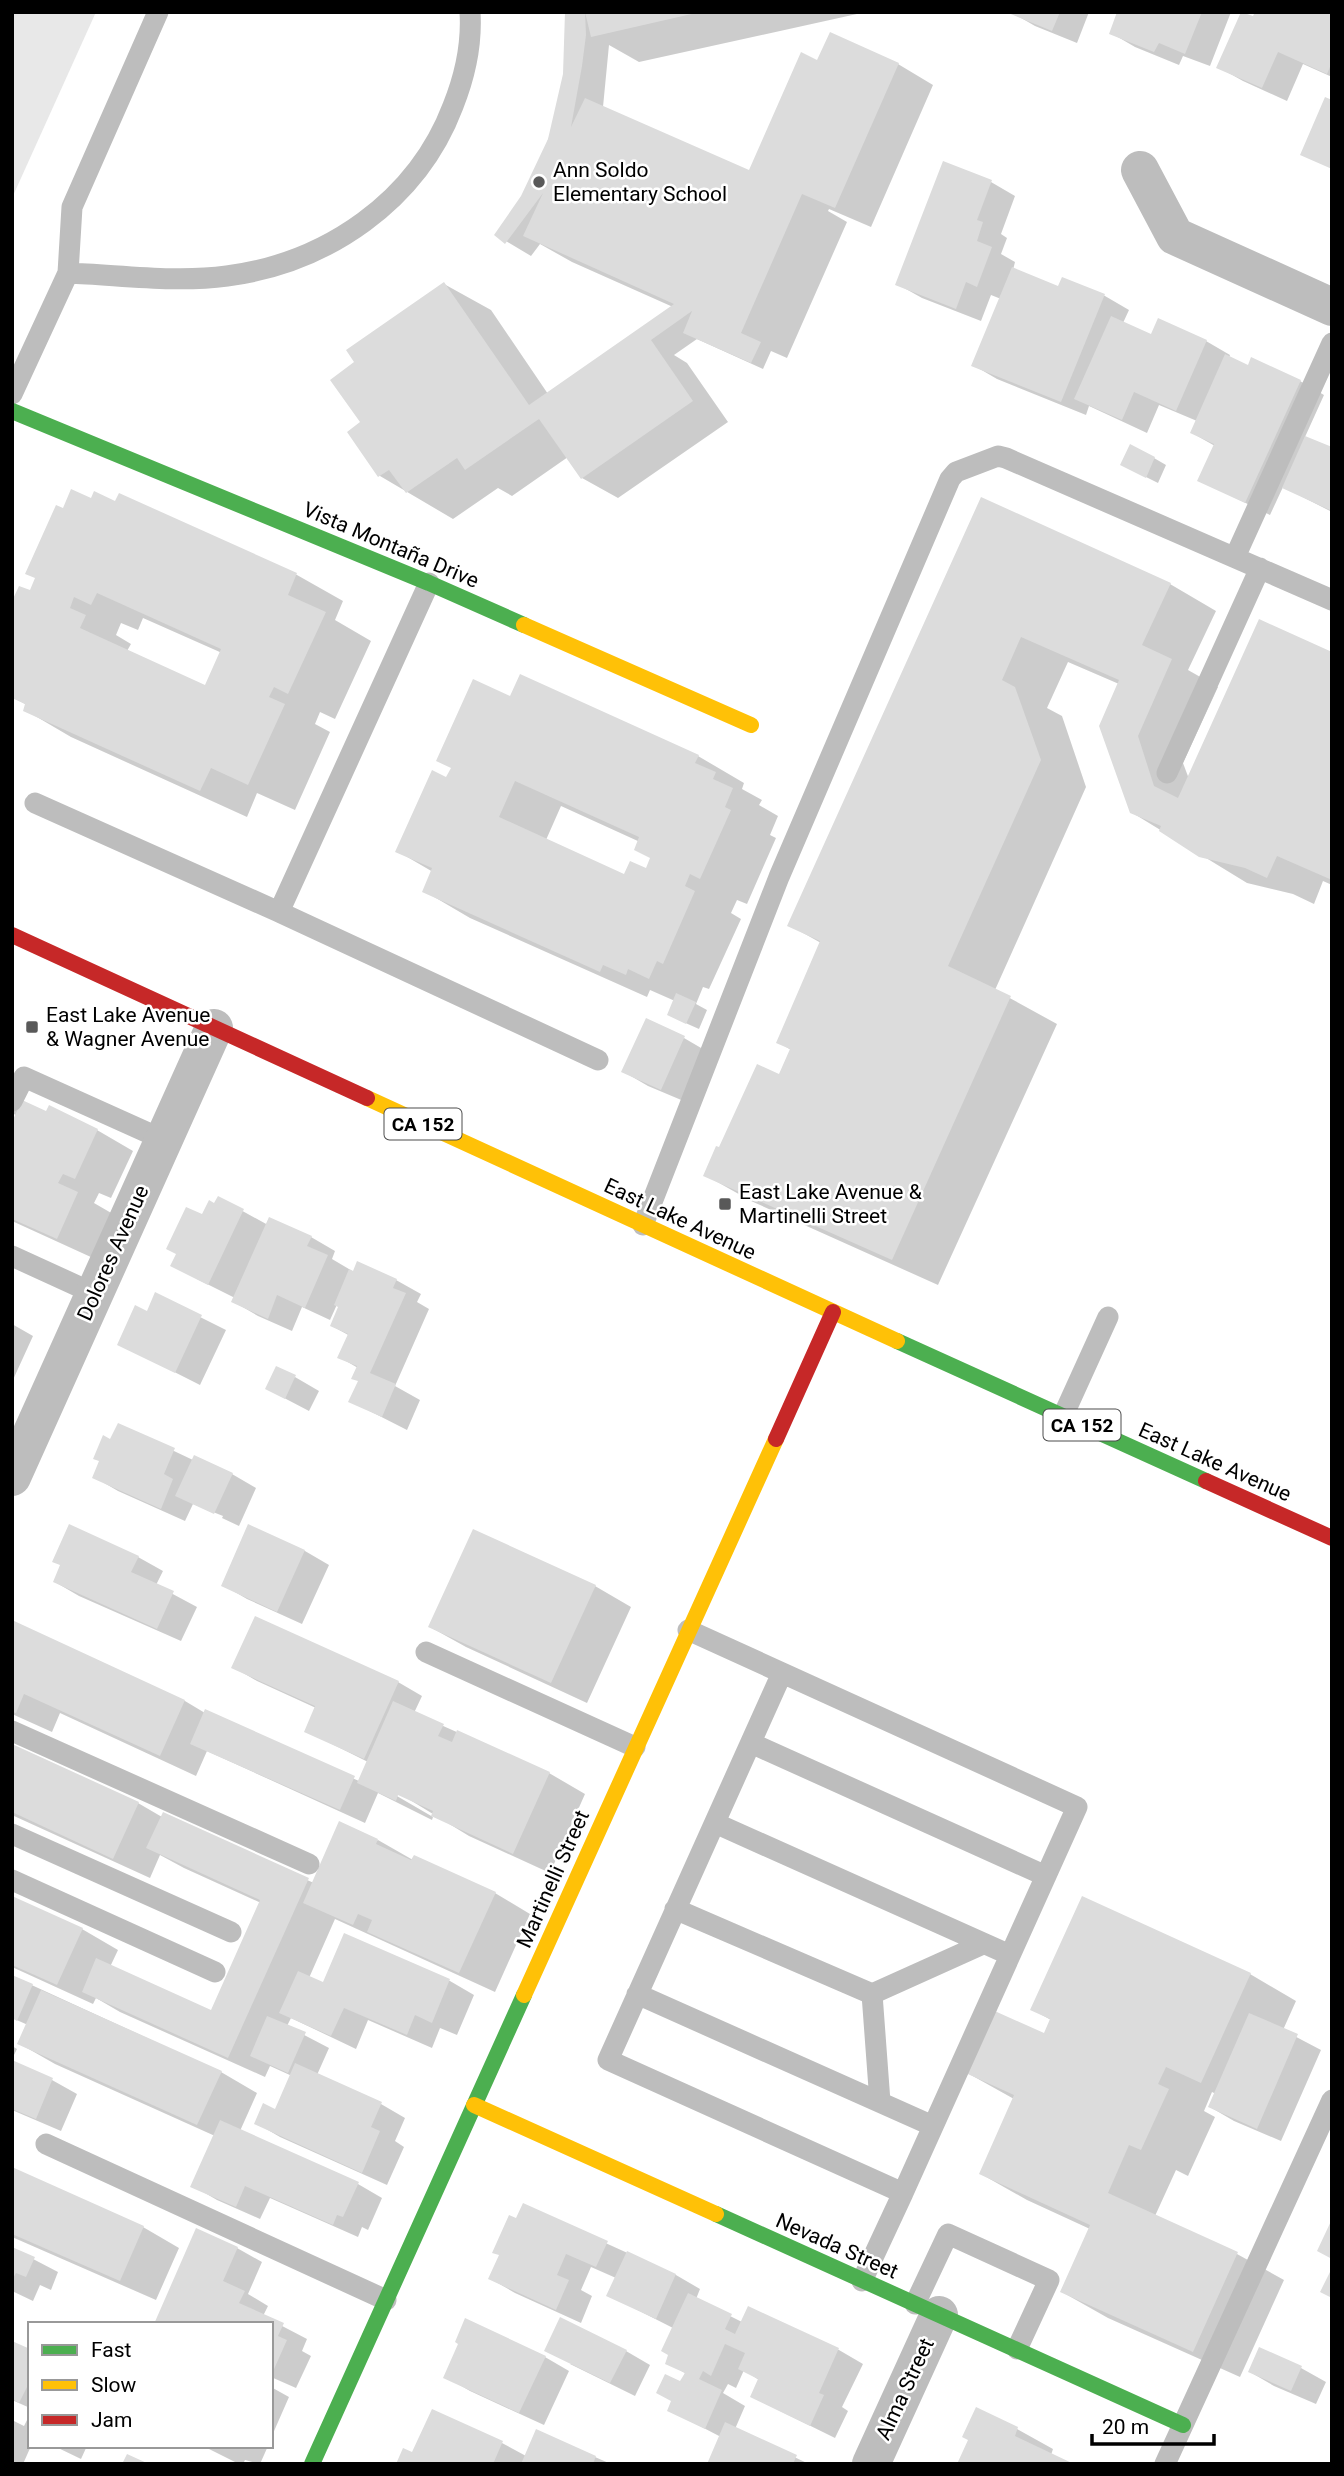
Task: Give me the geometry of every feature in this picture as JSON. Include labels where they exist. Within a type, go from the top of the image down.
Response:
[{"type":"street","points":[[1140,170],[1175,236],[1332,307]]},
{"type":"street","name":"Vista Montaña Drive","points":[[12,411],[429,583],[751,725]]},
{"type":"street","name":"East Lake Avenue","points":[[12,935],[1332,1538]]},
{"type":"street","name":"Dolores Avenue","points":[[12,1477],[214,1028]]},
{"type":"street","name":"Martinelli Street","points":[[312,2464],[833,1312]]},
{"type":"street","name":"Nevada Street","points":[[474,2105],[1183,2425]]},
{"type":"street","name":"Alma Street","points":[[871,2464],[927,2309]]},
{"type":"lane","points":[[12,394],[68,273],[72,207],[158,12]]},
{"type":"lane","points":[[68,273],[190,280],[229,276],[268,268],[313,252],[349,234],[395,196],[434,147],[460,89],[467,60],[470,12]]},
{"type":"lane","points":[[1235,557],[1332,343]]},
{"type":"lane","points":[[643,1225],[779,877],[950,479],[956,472],[998,456],[1006,458],[1332,600]]},
{"type":"lane","points":[[1167,773],[1260,568]]},
{"type":"lane","points":[[279,912],[429,583]]},
{"type":"lane","points":[[35,803],[279,912],[597,1060]]},
{"type":"lane","points":[[12,1101],[23,1077],[164,1140]]},
{"type":"lane","points":[[12,1256],[94,1294]]},
{"type":"lane","points":[[1063,1416],[1108,1317]]},
{"type":"lane","points":[[688,1630],[1077,1807],[862,2281]]},
{"type":"lane","points":[[426,1653],[635,1747]]},
{"type":"lane","points":[[782,1673],[608,2060],[903,2193]]},
{"type":"lane","points":[[12,1731],[309,1864]]},
{"type":"lane","points":[[751,1743],[1046,1876]]},
{"type":"lane","points":[[715,1823],[1010,1955]]},
{"type":"lane","points":[[12,1834],[231,1933]]},
{"type":"lane","points":[[12,1880],[215,1972]]},
{"type":"lane","points":[[676,1909],[872,1994],[983,1944]]},
{"type":"lane","points":[[637,1994],[933,2126]]},
{"type":"lane","points":[[872,1994],[880,2102]]},
{"type":"lane","points":[[1165,2464],[1332,2100]]},
{"type":"lane","points":[[46,2144],[386,2300]]},
{"type":"lane","points":[[927,2309],[948,2234],[1049,2280],[1017,2350]]},
{"type":"shaded area","points":[[12,12],[96,12],[12,198]]},
{"type":"building","points":[[565,12],[585,12],[586,35],[571,127],[585,98],[749,170],[801,52],[817,60],[830,32],[899,63],[835,208],[802,194],[741,333],[761,342],[751,363],[683,333],[692,311],[651,340],[693,401],[581,479],[539,419],[465,470],[457,458],[406,493],[389,470],[378,477],[347,432],[360,422],[330,380],[354,362],[346,350],[444,282],[529,405],[674,304],[523,236],[543,193],[505,244],[494,235],[521,196],[548,139],[563,74]]},
{"type":"building","points":[[585,12],[696,12],[696,13],[591,37]]},
{"type":"building","points":[[1006,12],[1060,12],[1052,31]]},
{"type":"building","points":[[1117,12],[1202,12],[1185,54],[1159,43],[1154,52],[1109,34]]},
{"type":"building","points":[[1241,12],[1253,16],[1255,12],[1332,12],[1332,62],[1327,74],[1278,52],[1262,88],[1216,68]]},
{"type":"building","points":[[1325,97],[1332,100],[1332,169],[1300,155]]},
{"type":"building","points":[[943,161],[992,180],[977,220],[983,222],[977,241],[992,247],[977,287],[966,282],[956,309],[895,285]]},
{"type":"building","points":[[1012,267],[1058,286],[1062,277],[1105,294],[1061,402],[971,366]]},
{"type":"building","points":[[1111,316],[1151,334],[1158,318],[1207,340],[1176,411],[1134,392],[1122,420],[1074,399]]},
{"type":"building","points":[[1225,354],[1248,365],[1251,357],[1301,380],[1245,503],[1197,481],[1214,444],[1190,433]]},
{"type":"building","points":[[1305,436],[1332,447],[1332,511],[1282,488]]},
{"type":"building","points":[[1130,444],[1155,457],[1146,478],[1120,465]]},
{"type":"building","points":[[71,489],[91,498],[94,491],[115,501],[119,493],[297,573],[288,595],[326,612],[288,694],[274,687],[269,697],[285,704],[248,785],[211,768],[200,791],[23,711],[25,704],[12,698],[12,601],[19,586],[30,590],[35,578],[25,574],[56,505],[63,508]],"holes":[[[97,593],[221,649],[205,685],[80,628],[86,615],[70,608],[74,597],[91,605]]]},
{"type":"building","points":[[981,497],[1171,583],[1142,645],[1172,659],[1138,736],[1154,786],[1178,798],[1259,619],[1332,652],[1332,880],[1277,856],[1267,878],[1245,868],[1199,857],[1159,831],[1161,826],[1130,813],[1099,726],[1119,680],[1021,637],[1002,680],[1015,687],[1041,760],[948,966],[1011,996],[892,1260],[703,1176],[757,1064],[779,1074],[790,1049],[776,1043],[820,941],[787,926]]},
{"type":"building","points":[[520,674],[699,755],[695,763],[716,772],[713,779],[733,788],[725,807],[731,810],[700,879],[690,874],[685,886],[695,891],[663,964],[657,961],[649,979],[628,969],[626,975],[603,965],[600,972],[422,892],[432,868],[395,852],[432,770],[446,777],[451,768],[436,761],[473,679],[510,696]],"holes":[[[515,781],[639,837],[634,850],[650,858],[646,868],[630,861],[624,874],[499,817]]]},
{"type":"building","points":[[676,993],[696,1002],[686,1024],[667,1015]]},
{"type":"building","points":[[646,1018],[685,1036],[661,1090],[621,1072]]},
{"type":"building","points":[[22,1100],[46,1111],[49,1105],[98,1129],[75,1179],[63,1174],[58,1183],[78,1192],[57,1239],[12,1219],[12,1122]]},
{"type":"building","points":[[218,1196],[244,1209],[208,1285],[170,1266],[176,1254],[166,1249],[186,1207],[202,1214],[209,1200],[214,1203]]},
{"type":"building","points":[[269,1217],[312,1236],[307,1246],[328,1255],[305,1308],[277,1295],[268,1319],[231,1302]]},
{"type":"building","points":[[357,1261],[397,1279],[393,1288],[406,1293],[370,1373],[396,1384],[382,1417],[348,1402],[358,1381],[351,1379],[357,1366],[337,1358],[348,1334],[330,1326],[338,1307],[334,1305],[349,1269],[353,1271]]},
{"type":"building","points":[[155,1292],[202,1315],[175,1373],[117,1345],[135,1305],[147,1311]]},
{"type":"building","points":[[276,1366],[296,1375],[285,1399],[265,1389]]},
{"type":"building","points":[[118,1423],[175,1448],[164,1474],[173,1479],[161,1509],[92,1478],[99,1461],[93,1459],[103,1435],[110,1439]]},
{"type":"building","points":[[194,1455],[233,1473],[214,1514],[175,1496]]},
{"type":"building","points":[[69,1524],[139,1556],[131,1572],[174,1591],[157,1629],[53,1582],[60,1565],[52,1562]]},
{"type":"building","points":[[248,1524],[305,1550],[277,1612],[221,1586]]},
{"type":"building","points":[[473,1529],[596,1585],[551,1683],[428,1627]]},
{"type":"building","points":[[255,1616],[399,1681],[364,1759],[304,1732],[315,1706],[231,1668]]},
{"type":"building","points":[[12,1620],[185,1700],[160,1756],[24,1694],[16,1713],[12,1712]]},
{"type":"building","points":[[393,1701],[444,1724],[438,1736],[452,1742],[457,1730],[550,1772],[513,1854],[431,1816],[433,1811],[398,1795],[396,1801],[357,1783]]},
{"type":"building","points":[[205,1709],[355,1776],[340,1810],[190,1744]]},
{"type":"building","points":[[12,1744],[139,1802],[113,1859],[12,1812]]},
{"type":"building","points":[[163,1812],[309,1878],[228,2058],[82,1992],[96,1958],[211,2010],[260,1900],[146,1848]]},
{"type":"building","points":[[339,1821],[378,1839],[376,1844],[411,1860],[414,1855],[496,1892],[459,1973],[367,1932],[372,1920],[358,1914],[353,1925],[303,1903]]},
{"type":"building","points":[[12,1896],[83,1928],[57,1985],[12,1965]]},
{"type":"building","points":[[1082,1896],[1251,1973],[1201,2083],[1166,2067],[1158,2084],[1169,2089],[1141,2150],[1129,2145],[1108,2193],[1238,2252],[1193,2352],[1060,2292],[1090,2225],[979,2174],[1014,2095],[959,2070],[988,2008],[1044,2033],[1050,2019],[1030,2010]]},
{"type":"building","points":[[344,1933],[450,1979],[432,2023],[415,2015],[407,2035],[344,2008],[331,2036],[279,2013],[298,1971],[323,1982]]},
{"type":"building","points":[[12,1975],[33,1984],[17,2021],[12,2018]]},
{"type":"building","points":[[41,1990],[222,2071],[197,2125],[17,2044]]},
{"type":"building","points":[[1249,2013],[1298,2034],[1257,2129],[1208,2107]]},
{"type":"building","points":[[267,2016],[306,2032],[288,2073],[250,2056]]},
{"type":"building","points":[[12,2060],[53,2078],[36,2119],[12,2109]]},
{"type":"building","points":[[295,2063],[382,2102],[371,2127],[380,2131],[362,2173],[254,2124],[263,2103],[275,2109]]},
{"type":"building","points":[[220,2120],[359,2182],[343,2217],[337,2215],[333,2225],[245,2186],[236,2207],[190,2187]]},
{"type":"building","points":[[12,2167],[144,2226],[120,2281],[12,2234]]},
{"type":"building","points":[[523,2203],[608,2241],[596,2267],[566,2254],[557,2275],[569,2280],[556,2310],[488,2279],[499,2255],[492,2253],[509,2215],[516,2218]]},
{"type":"building","points":[[1332,2219],[1332,2259],[1317,2251]]},
{"type":"building","points":[[196,2228],[238,2247],[223,2281],[245,2291],[239,2303],[284,2323],[278,2336],[287,2340],[273,2372],[273,2322],[155,2322]]},
{"type":"building","points":[[12,2247],[35,2257],[26,2277],[16,2273],[12,2280]]},
{"type":"building","points":[[627,2251],[676,2274],[656,2319],[606,2296]]},
{"type":"building","points":[[1330,2272],[1332,2273],[1332,2298],[1320,2292]]},
{"type":"building","points":[[688,2293],[732,2314],[725,2329],[735,2334],[748,2306],[839,2348],[819,2393],[824,2395],[810,2426],[750,2397],[758,2379],[738,2369],[745,2353],[725,2344],[711,2376],[703,2371],[699,2379],[722,2390],[705,2429],[667,2411],[671,2401],[656,2393],[665,2374],[680,2381],[685,2373],[665,2364],[668,2355],[661,2351]]},
{"type":"building","points":[[560,2317],[627,2350],[610,2383],[544,2351]]},
{"type":"building","points":[[465,2318],[546,2356],[519,2413],[443,2378],[458,2344],[455,2342]]},
{"type":"building","points":[[12,2341],[28,2348],[28,2385],[19,2403],[12,2399]]},
{"type":"building","points":[[1259,2347],[1302,2366],[1291,2391],[1248,2372]]},
{"type":"building","points":[[976,2407],[1018,2427],[1015,2436],[1074,2464],[957,2464],[968,2440],[962,2437]]},
{"type":"building","points":[[432,2409],[503,2441],[493,2464],[396,2464],[403,2448],[412,2452]]},
{"type":"building","points":[[725,2422],[797,2455],[793,2464],[707,2464]]},
{"type":"building","points":[[536,2429],[596,2456],[593,2464],[521,2464]]},
{"type":"building","points":[[127,2454],[149,2464],[122,2464]]},
{"type":"traffic: fast","points":[[12,411],[429,583],[524,625]]},
{"type":"traffic: fast","points":[[897,1341],[1206,1481]]},
{"type":"traffic: fast","points":[[312,2464],[524,1995]]},
{"type":"traffic: fast","points":[[716,2214],[1183,2425]]},
{"type":"traffic: slow","points":[[524,625],[751,725]]},
{"type":"traffic: slow","points":[[367,1098],[897,1341]]},
{"type":"traffic: slow","points":[[524,1995],[776,1439]]},
{"type":"traffic: slow","points":[[474,2105],[716,2214]]},
{"type":"traffic: jam","points":[[12,935],[367,1098]]},
{"type":"traffic: jam","points":[[776,1439],[833,1312]]},
{"type":"traffic: jam","points":[[1206,1481],[1332,1538]]},
{"type":"place","name":"Ann Soldo Elementary School","points":[[539,182]]},
{"type":"place","name":"East Lake Avenue & Wagner Avenue","points":[[32,1027]]},
{"type":"place","name":"East Lake Avenue & Martinelli Street","points":[[725,1204]]}]
